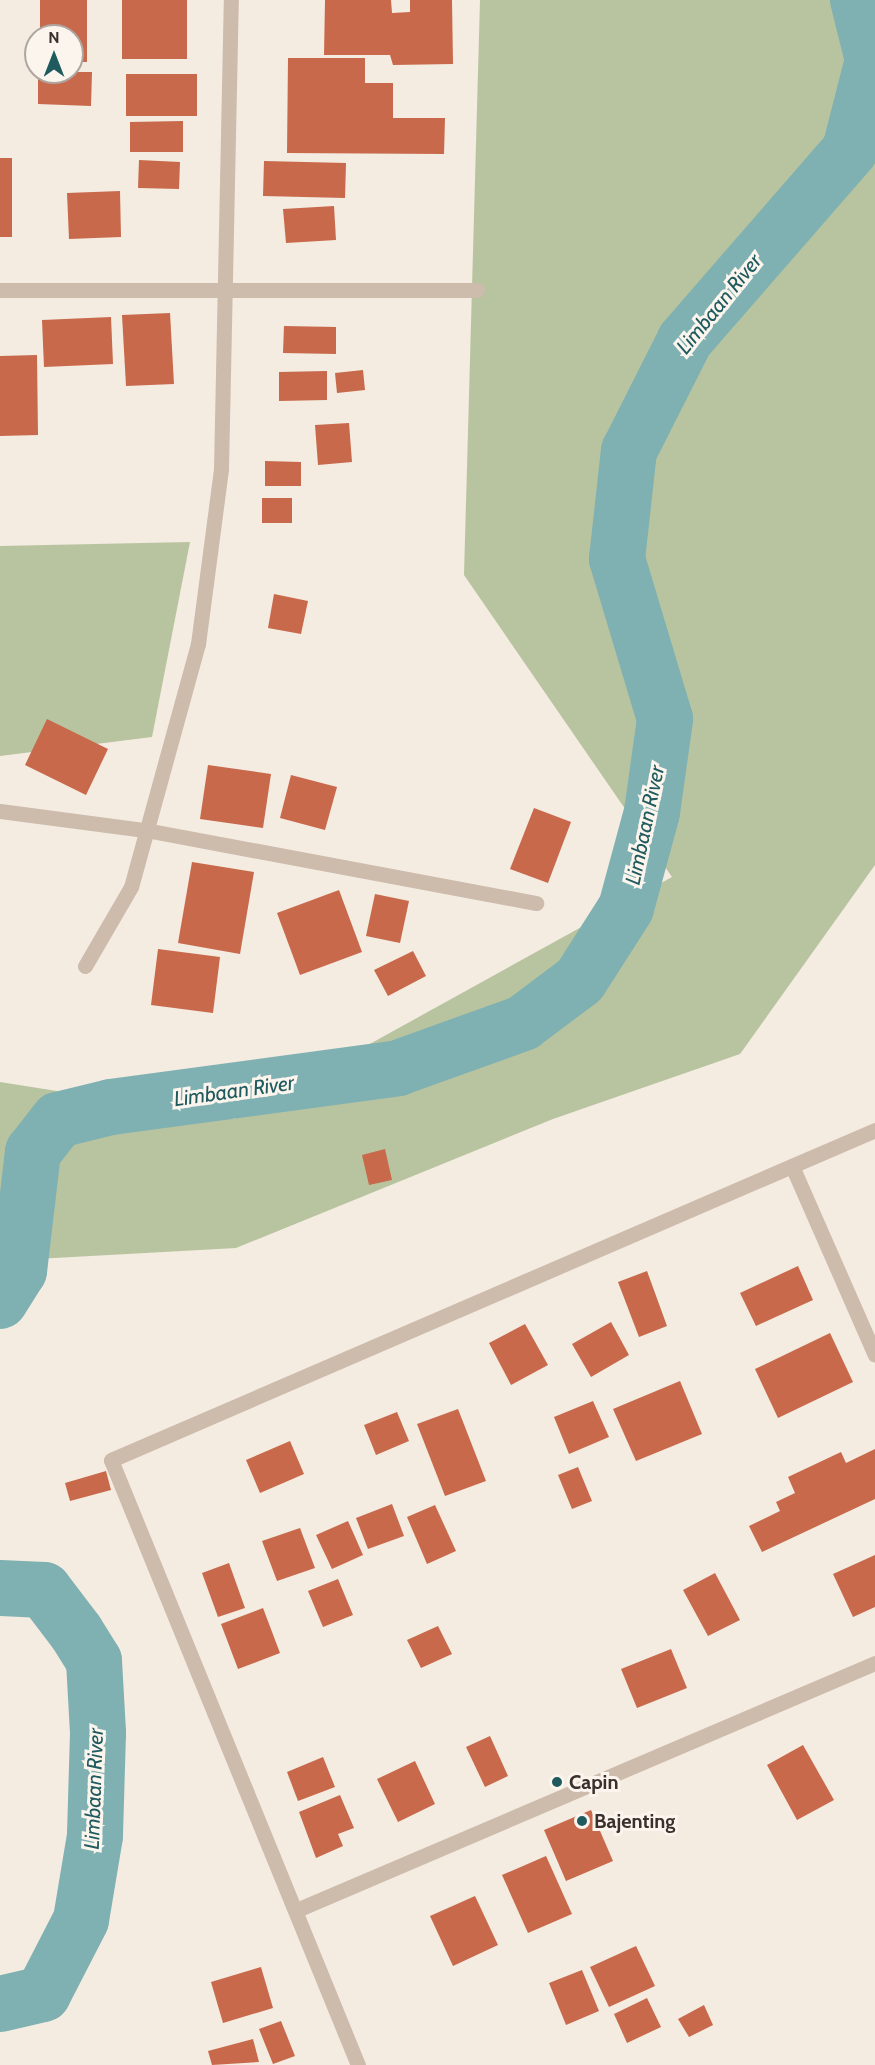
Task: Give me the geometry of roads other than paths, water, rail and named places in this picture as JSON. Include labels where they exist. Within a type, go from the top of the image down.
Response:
[{"type":"street","points":[[84,966],[132,887],[151,831],[198,644],[221,469],[228,291],[231,0]]},
{"type":"street","points":[[0,290],[477,290]]},
{"type":"street","points":[[0,811],[151,831],[536,903]]},
{"type":"street","points":[[357,2065],[299,1909],[111,1460],[875,1130]]},
{"type":"street","points":[[792,1166],[875,1355]]},
{"type":"street","points":[[299,1909],[875,1662]]},
{"type":"waterway","name":"Limbaan River","points":[[0,1301],[19,1271],[33,1152],[58,1120],[111,1107],[398,1068],[523,1023],[580,980],[626,908],[652,812],[665,719],[617,559],[629,451],[685,340],[850,150],[873,60],[858,0]]},
{"type":"waterway","name":"Limbaan River","points":[[0,1588],[44,1590],[76,1632],[94,1661],[98,1733],[95,1836],[81,1920],[43,1994],[0,2004]]},
{"type":"place","name":"Capin","points":[[557,1782]]},
{"type":"place","name":"Bajenting","points":[[582,1821]]}]
